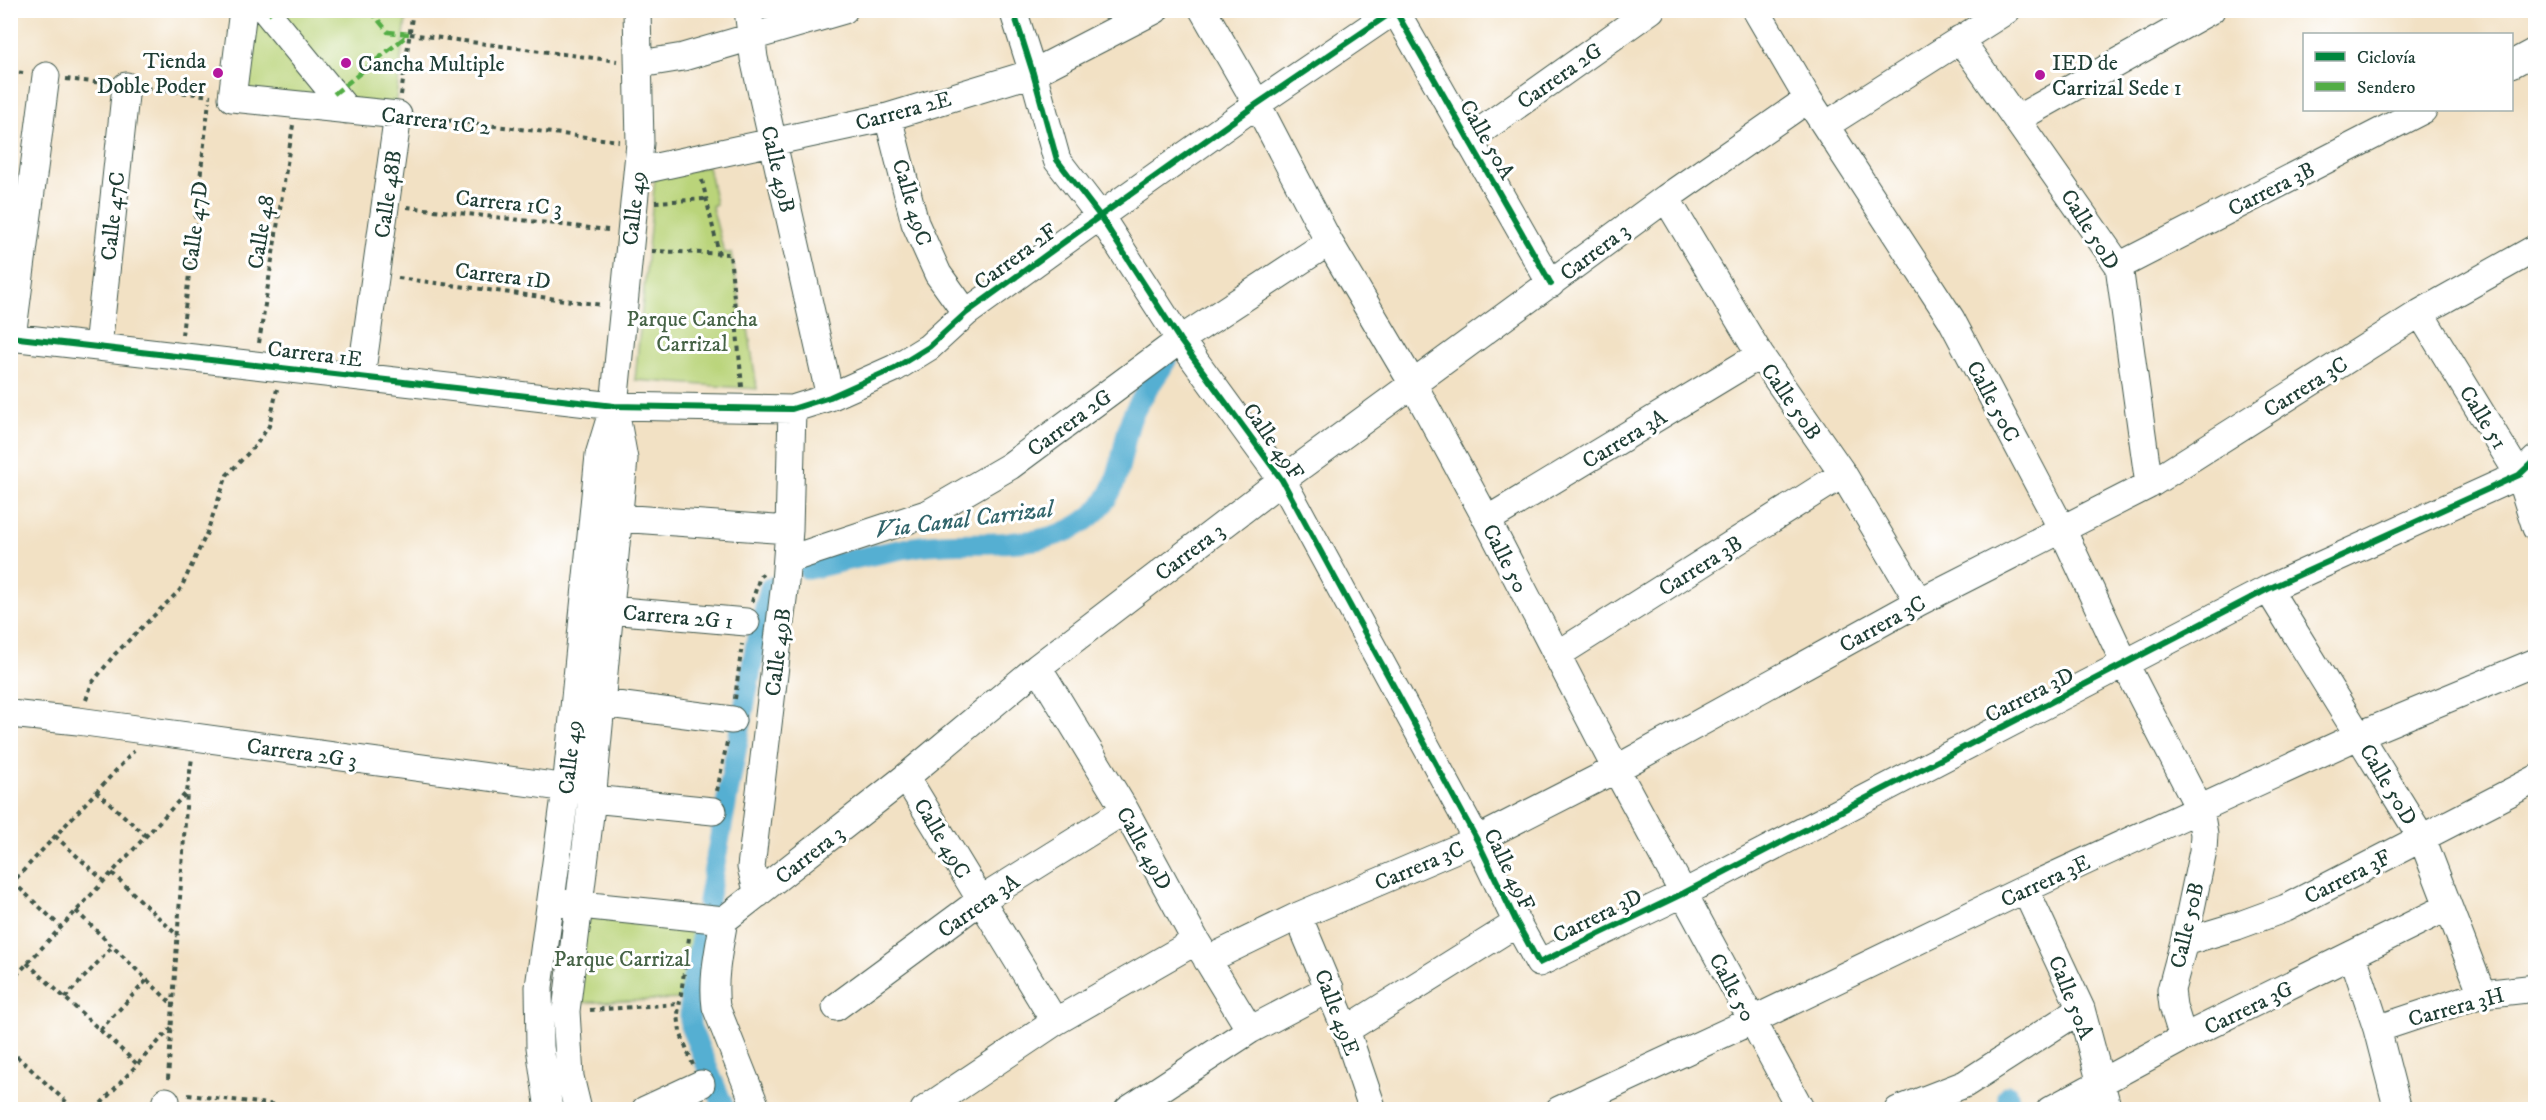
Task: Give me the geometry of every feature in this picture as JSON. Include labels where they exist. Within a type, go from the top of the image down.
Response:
[{"type":"street","points":[[221,97],[243,10]]},
{"type":"street","points":[[265,10],[347,110]]},
{"type":"street","name":"Calle 49","points":[[549,1110],[540,1047],[539,987],[566,789],[599,456],[614,406],[629,241],[638,171],[640,64],[637,10]]},
{"type":"street","points":[[640,64],[683,57],[750,24],[843,10]]},
{"type":"street","name":"Calle 49F","points":[[1013,10],[1034,73],[1057,160],[1100,216],[1180,340],[1282,480],[1477,840],[1516,923],[1539,963]]},
{"type":"street","name":"Carrera 2E","points":[[638,171],[698,159],[772,140],[888,117],[1034,73],[1155,10]]},
{"type":"street","name":"Calle 50","points":[[1203,10],[1257,104],[1329,242],[1413,384],[1487,520],[1616,769],[1801,1110]]},
{"type":"street","name":"Carrera 2F","points":[[614,406],[792,409],[830,397],[895,368],[929,346],[966,313],[1100,216],[1257,104],[1395,10]]},
{"type":"street","name":"Calle 50A","points":[[1395,10],[1551,284]]},
{"type":"street","name":"Carrera 2G","points":[[1468,140],[1651,10]]},
{"type":"street","name":"Calle 50C","points":[[1756,10],[1808,99],[1951,319],[2062,529],[2125,664],[2200,810]]},
{"type":"street","points":[[1826,125],[2007,10]]},
{"type":"street","points":[[2017,119],[2211,10]]},
{"type":"street","name":"Calle 49B","points":[[750,24],[754,58],[830,397]]},
{"type":"street","name":"Calle 50D","points":[[1960,39],[2119,266],[2149,485]]},
{"type":"street","points":[[2513,63],[2535,51]]},
{"type":"street","points":[[11,337],[46,76]]},
{"type":"street","name":"Calle 47C","points":[[98,346],[126,86]]},
{"type":"street","name":"Carrera 1C 2","points":[[221,97],[398,115]]},
{"type":"street","name":"Carrera 3","points":[[724,920],[906,777],[1038,667],[1282,480],[1666,198],[1808,99]]},
{"type":"street","name":"Carrera 3B","points":[[2119,266],[2421,111]]},
{"type":"street","name":"Calle 48B","points":[[361,377],[398,115]]},
{"type":"street","name":"Calle 49C","points":[[888,117],[915,223],[938,274],[966,313]]},
{"type":"street","name":"Calle 50B","points":[[1666,198],[1760,355],[1843,474],[1919,602]]},
{"type":"street","name":"Carrera 2G","points":[[787,560],[929,513],[1010,466],[1180,340],[1329,242]]},
{"type":"street","name":"Carrera 3C","points":[[924,1110],[1055,1022],[1202,950],[1298,916],[1477,840],[1616,769],[1919,602],[2149,485],[2420,313],[2535,248]]},
{"type":"street","name":"Calle 51","points":[[2420,313],[2527,467],[2535,528]]},
{"type":"street","name":"Carrera 1E","points":[[11,337],[614,406]]},
{"type":"street","name":"Carrera 3A","points":[[1487,520],[1760,355]]},
{"type":"street","name":"Calle 49","points":[[578,1110],[570,1077],[566,1011],[592,795],[624,459],[614,406]]},
{"type":"street","name":"Calle 49B","points":[[758,894],[751,867],[787,560],[792,409]]},
{"type":"street","name":"Carrera 3D","points":[[1539,963],[1684,893],[2268,589],[2527,467]]},
{"type":"street","name":"Carrera 3B","points":[[1557,656],[1843,474]]},
{"type":"street","points":[[618,518],[789,530]]},
{"type":"street","name":"Calle 50D","points":[[2268,589],[2422,838],[2482,994]]},
{"type":"street","name":"Carrera 2G 1","points":[[610,610],[746,622]]},
{"type":"street","name":"Carrera 3E","points":[[1559,1110],[1751,1021],[2025,889],[2360,735],[2535,663]]},
{"type":"street","name":"Calle 49D","points":[[1038,667],[1125,810],[1202,950],[1250,1030]]},
{"type":"street","points":[[601,703],[732,720]]},
{"type":"street","name":"Carrera 2G 3","points":[[10,714],[152,731],[713,811]]},
{"type":"street","name":"Calle 49C","points":[[906,777],[1055,1022]]},
{"type":"street","name":"Carrera 3F","points":[[2184,942],[2286,908],[2535,779]]},
{"type":"street","name":"Carrera 3A","points":[[836,1007],[981,900],[1125,810]]},
{"type":"street","name":"Calle 50B","points":[[2183,1038],[2173,1006],[2171,990],[2184,942],[2203,852],[2204,834],[2200,810]]},
{"type":"street","name":"Calle 50A","points":[[2025,889],[2081,1009],[2108,1110]]},
{"type":"street","points":[[552,902],[724,920],[715,973],[716,1007],[757,1110]]},
{"type":"street","name":"Carrera 3G","points":[[2050,1110],[2183,1038],[2353,956],[2448,907]]},
{"type":"street","name":"Calle 49E","points":[[1298,916],[1330,988],[1373,1110]]},
{"type":"street","name":"Carrera 3D","points":[[1346,1030],[1516,923]]},
{"type":"street","points":[[2353,956],[2377,1029],[2398,1110]]},
{"type":"street","name":"Carrera 3H","points":[[2377,1029],[2482,994],[2535,987]]},
{"type":"street","points":[[1128,1110],[1250,1030],[1330,988]]},
{"type":"street","points":[[1898,1110],[1965,1084],[2081,1009]]},
{"type":"street","points":[[645,1110],[701,1084]]},
{"type":"path","points":[[398,115],[413,10]]},
{"type":"path","points":[[410,34],[640,64]]},
{"type":"path","points":[[698,159],[719,254],[730,254],[744,409]]},
{"type":"path","points":[[633,203],[706,199]]},
{"type":"path","points":[[713,811],[732,720],[746,622],[760,576],[787,560]]},
{"type":"path","points":[[61,927],[12,883],[152,731]]},
{"type":"path","points":[[195,737],[187,792],[173,1026],[165,1101],[321,1110]]},
{"type":"path","points":[[96,791],[146,836]]},
{"type":"path","points":[[10,982],[187,792]]},
{"type":"path","points":[[55,836],[104,881]]},
{"type":"path","points":[[112,873],[178,936]]},
{"type":"path","points":[[76,911],[174,1006]]},
{"type":"path","points":[[692,916],[679,1005],[680,1032],[701,1084]]},
{"type":"path","points":[[65,998],[113,946]]},
{"type":"path","points":[[27,963],[137,1064]]},
{"type":"path","points":[[10,966],[18,973]]},
{"type":"path","points":[[100,1030],[147,980]]},
{"type":"path","points":[[566,1011],[679,1005]]},
{"type":"path","points":[[95,1110],[173,1026]]},
{"type":"path","points":[[10,1050],[75,1110]]},
{"type":"green space","points":[[250,11],[407,11],[395,108],[241,90]]},
{"type":"green space","name":"Parque Cancha Carrizal","points":[[708,166],[716,204],[712,206],[724,253],[731,253],[743,320],[747,321],[757,389],[635,380],[655,178]]},
{"type":"green space","name":"Parque Carrizal","points":[[584,909],[698,924],[684,999],[574,1003]]},
{"type":"waterway","name":"Via Canal Carrizal","points":[[808,569],[920,546],[1041,539],[1064,532],[1084,522],[1109,496],[1117,475],[1131,419],[1167,360]]},
{"type":"waterway","name":"Via Canal Carrizal","points":[[708,901],[757,638],[770,588],[775,586]]},
{"type":"waterway","name":"Via Canal Carrizal","points":[[702,934],[690,993],[690,1026],[725,1110]]},
{"type":"waterway","name":"Via Canal Carrizal","points":[[2008,1095],[2011,1110]]},
{"type":"marked path","points":[[268,14],[272,10]]},
{"type":"marked path","points":[[370,10],[388,32],[410,34]]},
{"type":"marked path","points":[[334,94],[404,38],[409,39]]},
{"type":"cycle path","points":[[1013,10],[1057,160],[1100,216],[1180,340],[1282,480],[1477,840],[1539,963],[1684,893],[2268,589],[2519,475],[2536,459]]},
{"type":"cycle path","points":[[10,337],[614,406],[792,409],[830,397],[895,368],[929,347],[966,313],[1100,216],[1257,104],[1395,10],[1551,284]]},
{"type":"place","name":"Cancha Multiple","points":[[346,63]]},
{"type":"place","name":"Tienda Doble Poder","points":[[218,73]]},
{"type":"place","name":"IED de Carrizal Sede 1","points":[[2040,75]]}]
